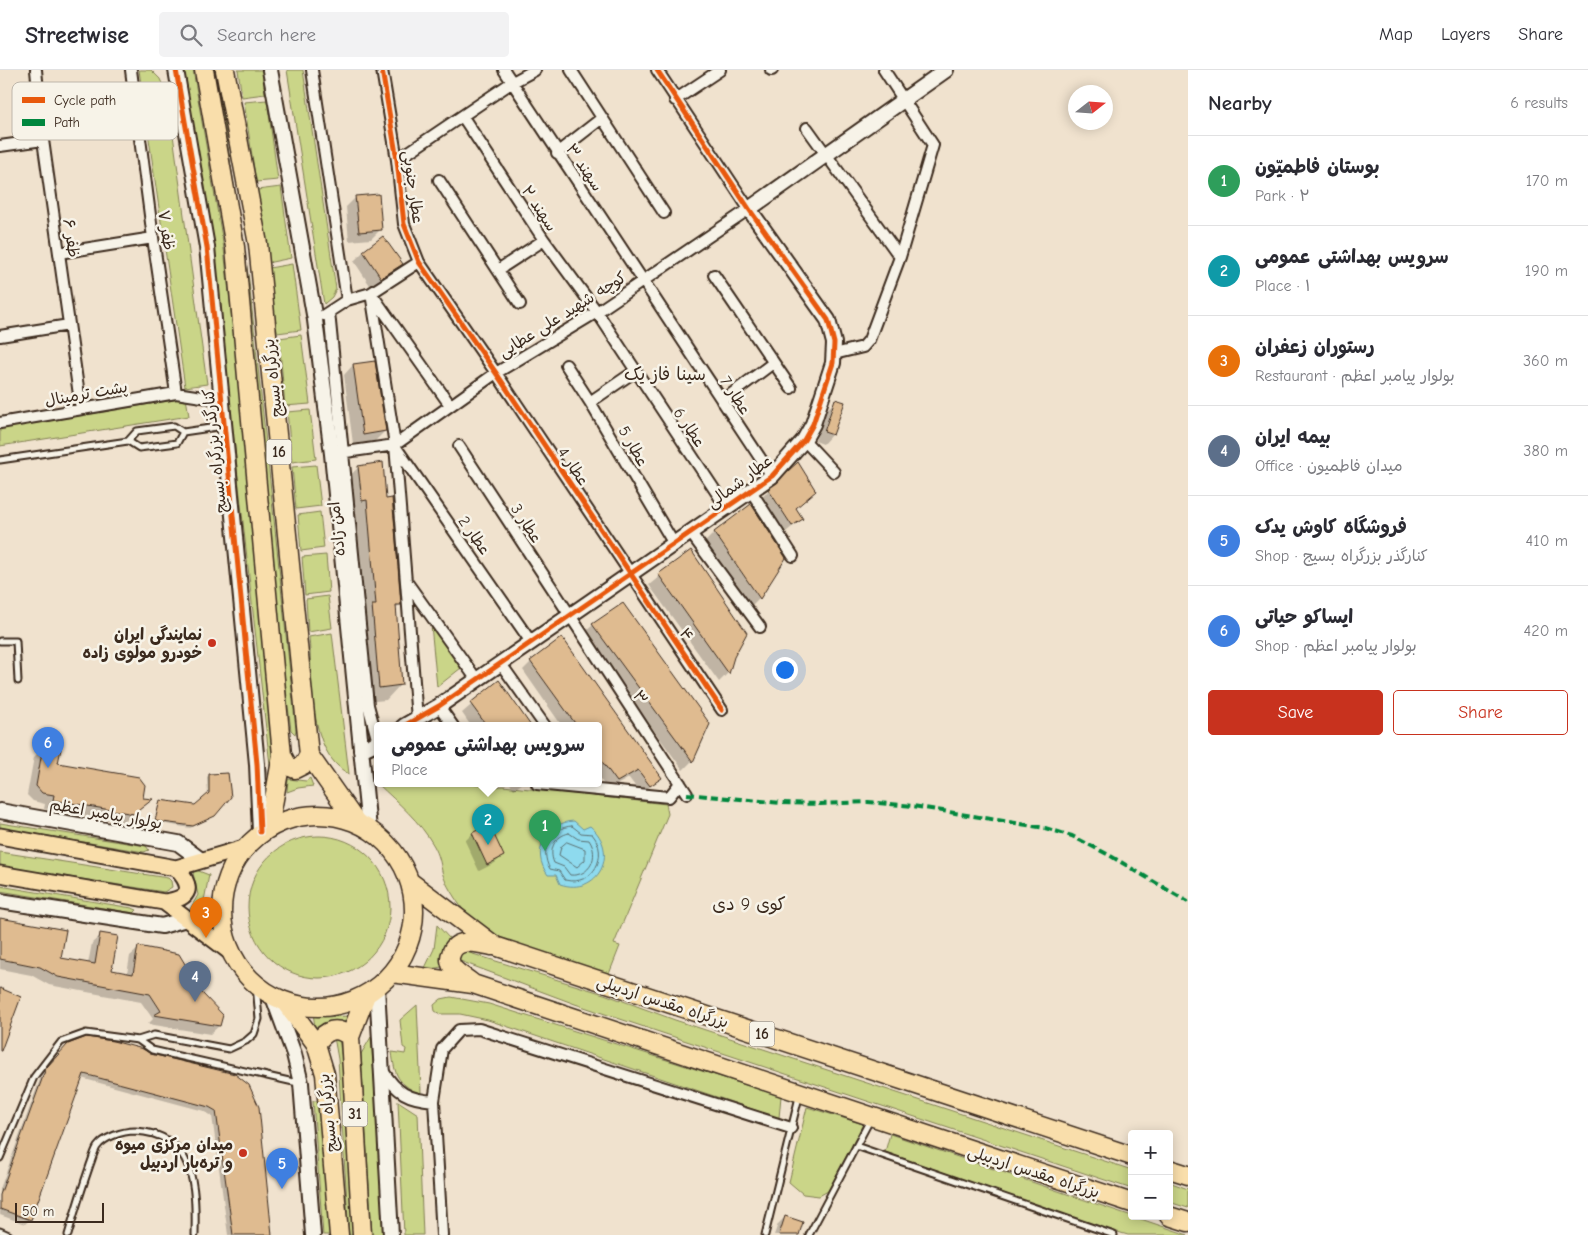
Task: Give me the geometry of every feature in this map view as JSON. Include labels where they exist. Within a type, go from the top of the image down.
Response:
[{"type":"highway","name":"بزرگراه بسیج","points":[[204,70],[235,247],[282,755],[264,830]]},
{"type":"highway","name":"بزرگراه بسیج","points":[[225,70],[258,244],[309,755],[362,825]]},
{"type":"highway","points":[[282,755],[288,766],[295,769],[303,765],[309,755]]},
{"type":"highway","name":"16","points":[[312,814],[335,815],[362,825],[386,843],[400,861],[410,881],[414,905],[412,929],[405,952],[392,973],[372,991],[347,1003],[326,1007],[305,1007],[279,999],[256,985],[241,970],[230,952],[222,926],[222,898],[229,871],[244,848],[264,830],[289,818],[312,814]]},
{"type":"highway","name":"بزرگراه مقدس اردبیلی","points":[[410,881],[495,946],[1128,1155]]},
{"type":"highway","points":[[473,984],[452,968],[449,958],[452,949],[459,944],[468,942],[495,946]]},
{"type":"highway","name":"بزرگراه مقدس اردبیلی","points":[[392,973],[473,984],[1128,1202]]},
{"type":"highway","name":"بزرگراه بسیج","points":[[362,1235],[350,1037],[372,991]]},
{"type":"highway","name":"بزرگراه بسیج","points":[[279,999],[316,1044],[325,1074],[339,1235]]},
{"type":"highway","points":[[316,1044],[324,1033],[336,1030],[344,1032],[350,1037]]},
{"type":"highway","points":[[1173,1170],[1188,1175]]},
{"type":"highway","points":[[1173,1217],[1188,1222]]},
{"type":"main road","points":[[0,836],[176,868],[244,848]]},
{"type":"main road","points":[[0,874],[164,902],[179,900],[186,894],[188,886],[186,878],[176,868]]},
{"type":"main road","points":[[164,902],[230,952]]},
{"type":"street","name":"کنارگذر بزرگراه بسیج","points":[[176,70],[207,247],[264,830]]},
{"type":"street","points":[[270,70],[338,453],[361,750],[362,825]]},
{"type":"street","points":[[312,70],[347,300]]},
{"type":"street","name":"عطار جنوبی","points":[[382,70],[398,160],[404,224],[419,262],[496,373]]},
{"type":"street","name":"سهند ۳","points":[[504,70],[510,83],[643,281]]},
{"type":"street","points":[[398,160],[510,83],[535,70]]},
{"type":"street","points":[[571,70],[664,213]]},
{"type":"street","name":"عطار شمالی","points":[[411,722],[439,706],[501,664],[772,476],[804,440],[812,424],[834,354],[834,343],[828,320],[675,100],[657,70]]},
{"type":"street","points":[[675,100],[720,70]]},
{"type":"street","points":[[834,354],[863,347],[869,340],[900,256],[933,145],[903,102],[884,70]]},
{"type":"street","points":[[749,208],[827,156],[946,70]]},
{"type":"street","name":"سهند ۲","points":[[463,117],[544,240],[597,312]]},
{"type":"street","points":[[558,153],[602,118]]},
{"type":"street","points":[[807,128],[900,256]]},
{"type":"street","points":[[0,146],[43,140]]},
{"type":"street","name":"ظفر ۶","points":[[43,140],[81,409]]},
{"type":"street","name":"ظفر ۷","points":[[140,140],[176,393]]},
{"type":"street","points":[[439,180],[520,304]]},
{"type":"street","name":"کوچه شهید علی عطایی","points":[[338,453],[395,445],[496,373],[597,312],[749,208]]},
{"type":"street","points":[[59,253],[153,238]]},
{"type":"street","points":[[498,270],[544,240]]},
{"type":"street","points":[[315,320],[347,300],[371,293],[419,262]]},
{"type":"street","points":[[714,275],[772,363],[791,388]]},
{"type":"street","name":"عطار 7","points":[[643,281],[772,476]]},
{"type":"street","points":[[371,293],[450,405]]},
{"type":"street","points":[[371,293],[395,445],[417,719]]},
{"type":"street","name":"امن زاده","points":[[329,312],[338,453],[368,705],[374,727]]},
{"type":"street","name":"عطار 6","points":[[597,312],[634,372],[726,508]]},
{"type":"street","points":[[0,336],[69,325]]},
{"type":"street","points":[[722,401],[772,363]]},
{"type":"street","name":"عطار 5","points":[[566,365],[674,544]]},
{"type":"street","points":[[590,402],[634,372]]},
{"type":"street","name":"عطار 4","points":[[496,373],[631,573]]},
{"type":"street","name":"پشت ترمینال","points":[[0,423],[176,393],[222,400]]},
{"type":"street","points":[[804,440],[834,472]]},
{"type":"street","name":"عطار 2","points":[[395,445],[531,642]]},
{"type":"street","name":"عطار 3","points":[[459,446],[569,616]]},
{"type":"street","points":[[750,490],[793,556]]},
{"type":"street","points":[[690,532],[760,627]]},
{"type":"street","name":"۴","points":[[631,573],[722,710]]},
{"type":"street","points":[[406,581],[477,680]]},
{"type":"street","name":"۳","points":[[569,616],[687,794]]},
{"type":"street","points":[[501,664],[542,722]]},
{"type":"street","points":[[439,706],[450,722]]},
{"type":"street","points":[[361,750],[374,744]]},
{"type":"street","points":[[595,787],[668,797],[680,783]]},
{"type":"street","name":"بولوار پیامبر اعظم","points":[[0,811],[178,844],[201,860]]},
{"type":"street","points":[[0,901],[162,926],[186,919]]},
{"type":"street","points":[[372,991],[380,1068],[391,1235]]},
{"type":"street","points":[[279,999],[301,1083],[314,1235]]},
{"type":"street","points":[[444,1234],[434,1101],[442,1049],[460,1030],[479,1029],[791,1128]]},
{"type":"street","points":[[380,1068],[392,1085],[412,1099],[434,1101]]},
{"type":"lane","points":[[0,460],[128,441],[137,432],[174,426],[183,432],[224,426]]},
{"type":"lane","points":[[128,441],[139,448],[177,443],[183,432]]},
{"type":"lane","points":[[0,641],[16,641],[18,681]]},
{"type":"lane","points":[[0,1158],[34,1077],[60,1042],[86,1033],[138,1040],[154,1035],[229,1049],[239,1046],[254,1034],[260,1020],[256,985]]},
{"type":"lane","points":[[138,1040],[152,1050],[301,1083]]},
{"type":"lane","points":[[765,1235],[800,1094]]},
{"type":"lane","points":[[809,1235],[871,1117]]},
{"type":"lane","points":[[68,1235],[97,1147],[112,1136],[130,1131],[148,1132],[165,1138],[179,1150],[189,1165],[196,1202],[195,1235]]},
{"type":"lane","points":[[856,1146],[1114,1235]]},
{"type":"lane","points":[[0,1231],[9,1235]]},
{"type":"green space","points":[[139,70],[151,70],[161,82],[141,82]]},
{"type":"green space","points":[[183,70],[193,70],[224,249],[278,727],[272,783],[213,252]]},
{"type":"green space","points":[[209,70],[216,70],[249,281],[295,734],[291,730]]},
{"type":"green space","points":[[238,70],[262,70],[265,94],[242,97]]},
{"type":"green space","points":[[287,70],[303,70],[336,289],[332,297],[324,304]]},
{"type":"green space","points":[[267,100],[278,180],[256,182],[244,102]]},
{"type":"green space","points":[[149,140],[174,140],[207,384],[185,387]]},
{"type":"green space","points":[[281,187],[291,258],[267,263],[257,190]]},
{"type":"green space","points":[[292,264],[301,330],[277,333],[269,268]]},
{"type":"green space","points":[[301,335],[310,404],[285,406],[279,338]]},
{"type":"green space","points":[[186,398],[189,416],[0,446],[0,429]]},
{"type":"green space","points":[[310,410],[316,459],[292,462],[287,412]]},
{"type":"green space","points":[[316,465],[321,506],[296,509],[292,467]]},
{"type":"green space","points":[[320,512],[324,548],[301,551],[298,515]]},
{"type":"green space","points":[[326,555],[329,592],[305,595],[302,557]]},
{"type":"green space","points":[[328,596],[332,628],[308,632],[306,599]]},
{"type":"green space","points":[[431,625],[461,668],[437,687]]},
{"type":"green space","points":[[332,633],[349,774],[335,764],[326,749],[319,732],[312,693],[309,637]]},
{"type":"green space","points":[[310,778],[313,786],[287,792],[288,779],[306,781]]},
{"type":"green space","points":[[381,787],[512,787],[666,804],[668,814],[614,944],[620,946],[609,974],[518,945],[485,930],[474,922],[446,883],[434,846],[422,828]]},
{"type":"green space","points":[[0,823],[146,846],[149,850],[144,852],[0,828]]},
{"type":"green space","points":[[319,836],[333,837],[346,841],[369,857],[385,880],[389,893],[389,921],[385,934],[369,957],[346,973],[333,977],[319,978],[305,977],[292,973],[269,957],[253,934],[249,921],[248,907],[249,893],[253,880],[269,857],[292,841],[305,837]]},
{"type":"green space","points":[[0,852],[168,878],[171,881],[172,887],[164,892],[0,866]]},
{"type":"green space","points":[[196,870],[209,875],[202,911],[190,909],[198,895],[193,873]]},
{"type":"green space","points":[[0,886],[137,910],[134,913],[0,891]]},
{"type":"green space","points":[[437,925],[450,939],[442,967],[424,970],[434,949]]},
{"type":"green space","points":[[463,951],[604,994],[675,1020],[1128,1169],[1128,1188],[575,1004],[460,961],[458,954]]},
{"type":"green space","points":[[451,997],[489,1004],[781,1096],[779,1118],[488,1020],[460,1014],[440,1014],[435,1011],[434,1005],[441,999]]},
{"type":"green space","points":[[417,1005],[421,1092],[419,1094],[406,1086],[398,1078],[392,1052],[405,1054],[406,1049],[403,1047],[400,1020]]},
{"type":"green space","points":[[313,1013],[324,1017],[350,1016],[348,1025],[337,1022],[315,1027]]},
{"type":"green space","points":[[334,1037],[339,1038],[342,1059],[354,1235],[349,1235],[338,1059]]},
{"type":"green space","points":[[371,1037],[386,1235],[372,1235],[361,1054]]},
{"type":"green space","points":[[313,1101],[321,1101],[330,1235],[323,1235]]},
{"type":"green space","points":[[398,1101],[418,1114],[423,1235],[404,1235]]},
{"type":"green space","points":[[807,1107],[863,1124],[828,1191],[819,1196],[803,1194],[789,1182]]},
{"type":"green space","points":[[890,1134],[1128,1215],[1128,1220],[1144,1220],[1188,1235],[1128,1235],[885,1152]]},
{"type":"green space","points":[[1173,1183],[1188,1189],[1188,1208],[1173,1203]]},
{"type":"water","points":[[574,821],[583,829],[590,826],[599,836],[604,848],[604,859],[601,870],[594,878],[585,884],[573,886],[560,884],[556,875],[548,875],[543,866],[541,848],[549,832],[564,823]]},
{"type":"building","points":[[379,194],[382,230],[359,232],[355,196]]},
{"type":"building","points":[[383,236],[403,264],[381,278],[363,251]]},
{"type":"building","points":[[375,361],[386,431],[363,435],[353,364]]},
{"type":"building","points":[[835,399],[845,402],[833,435],[824,432]]},
{"type":"building","points":[[383,462],[386,499],[392,498],[395,528],[401,605],[396,605],[402,685],[379,688],[372,605],[376,605],[367,500],[362,501],[358,466]]},
{"type":"building","points":[[798,462],[816,491],[796,508],[803,519],[792,526],[768,489]]},
{"type":"building","points":[[751,504],[786,558],[760,599],[714,532]]},
{"type":"building","points":[[691,550],[747,633],[734,657],[729,674],[658,574]]},
{"type":"building","points":[[623,603],[710,724],[693,762],[592,624]]},
{"type":"building","points":[[562,637],[662,778],[650,786],[638,770],[617,782],[602,761],[602,722],[574,722],[530,661]]},
{"type":"building","points":[[499,680],[528,722],[484,722],[470,703]]},
{"type":"building","points":[[43,746],[61,749],[58,763],[139,777],[145,785],[143,798],[153,799],[134,814],[53,800],[54,795],[42,793],[36,786]]},
{"type":"building","points":[[228,773],[231,797],[215,816],[193,826],[155,821],[160,800],[195,805],[209,793],[209,774]]},
{"type":"building","points":[[489,824],[504,856],[487,865],[472,833]]},
{"type":"building","points":[[0,918],[66,930],[61,958],[95,964],[100,933],[118,936],[112,970],[133,974],[138,946],[179,954],[203,994],[223,1015],[220,1026],[154,1015],[161,1011],[150,994],[58,977],[40,967],[0,959]]},
{"type":"building","points":[[0,988],[21,997],[1,1051],[0,1051]]},
{"type":"building","name":"میدان مرکزی میوه و تره‌بار اردبیل","points":[[86,1037],[113,1041],[143,1049],[151,1054],[235,1074],[249,1085],[259,1107],[272,1235],[233,1235],[216,1111],[209,1107],[84,1074],[31,1220],[0,1209],[0,1195],[46,1068],[68,1044]]},
{"type":"building","points":[[785,1216],[803,1222],[799,1235],[779,1235]]},
{"type":"marked path","points":[[687,794],[782,803],[868,802],[913,806],[1045,828],[1072,836],[1109,855],[1188,902]]},
{"type":"cycle path","points":[[176,70],[207,247],[257,764],[260,832]]},
{"type":"cycle path","points":[[382,70],[397,160],[404,224],[419,262],[496,373],[722,710]]},
{"type":"cycle path","points":[[411,722],[439,706],[772,476],[804,440],[813,424],[833,363],[834,343],[828,320],[749,209],[657,70]]},
{"type":"place","name":"نمایندگی ایران خودرو مولوی زاده","points":[[212,643]]},
{"type":"place","name":"ایساکو حیاتی","points":[[48,768]]},
{"type":"place","name":"سرویس بهداشتی عمومی","points":[[488,845]]},
{"type":"place","name":"بوستان فاطمیّون","points":[[545,851]]},
{"type":"place","name":"رستوران زعفران","points":[[206,938]]},
{"type":"place","name":"بیمه ایران","points":[[195,1002]]},
{"type":"place","name":"میدان مرکزی میوه و تره‌بار اردبیل","points":[[243,1153]]},
{"type":"place","name":"فروشگاه کاوش یدک","points":[[282,1189]]},
{"type":"district","name":"سینا فاز یک","points":[[665,374]]},
{"type":"district","name":"کوی 9 دی","points":[[749,904]]}]
